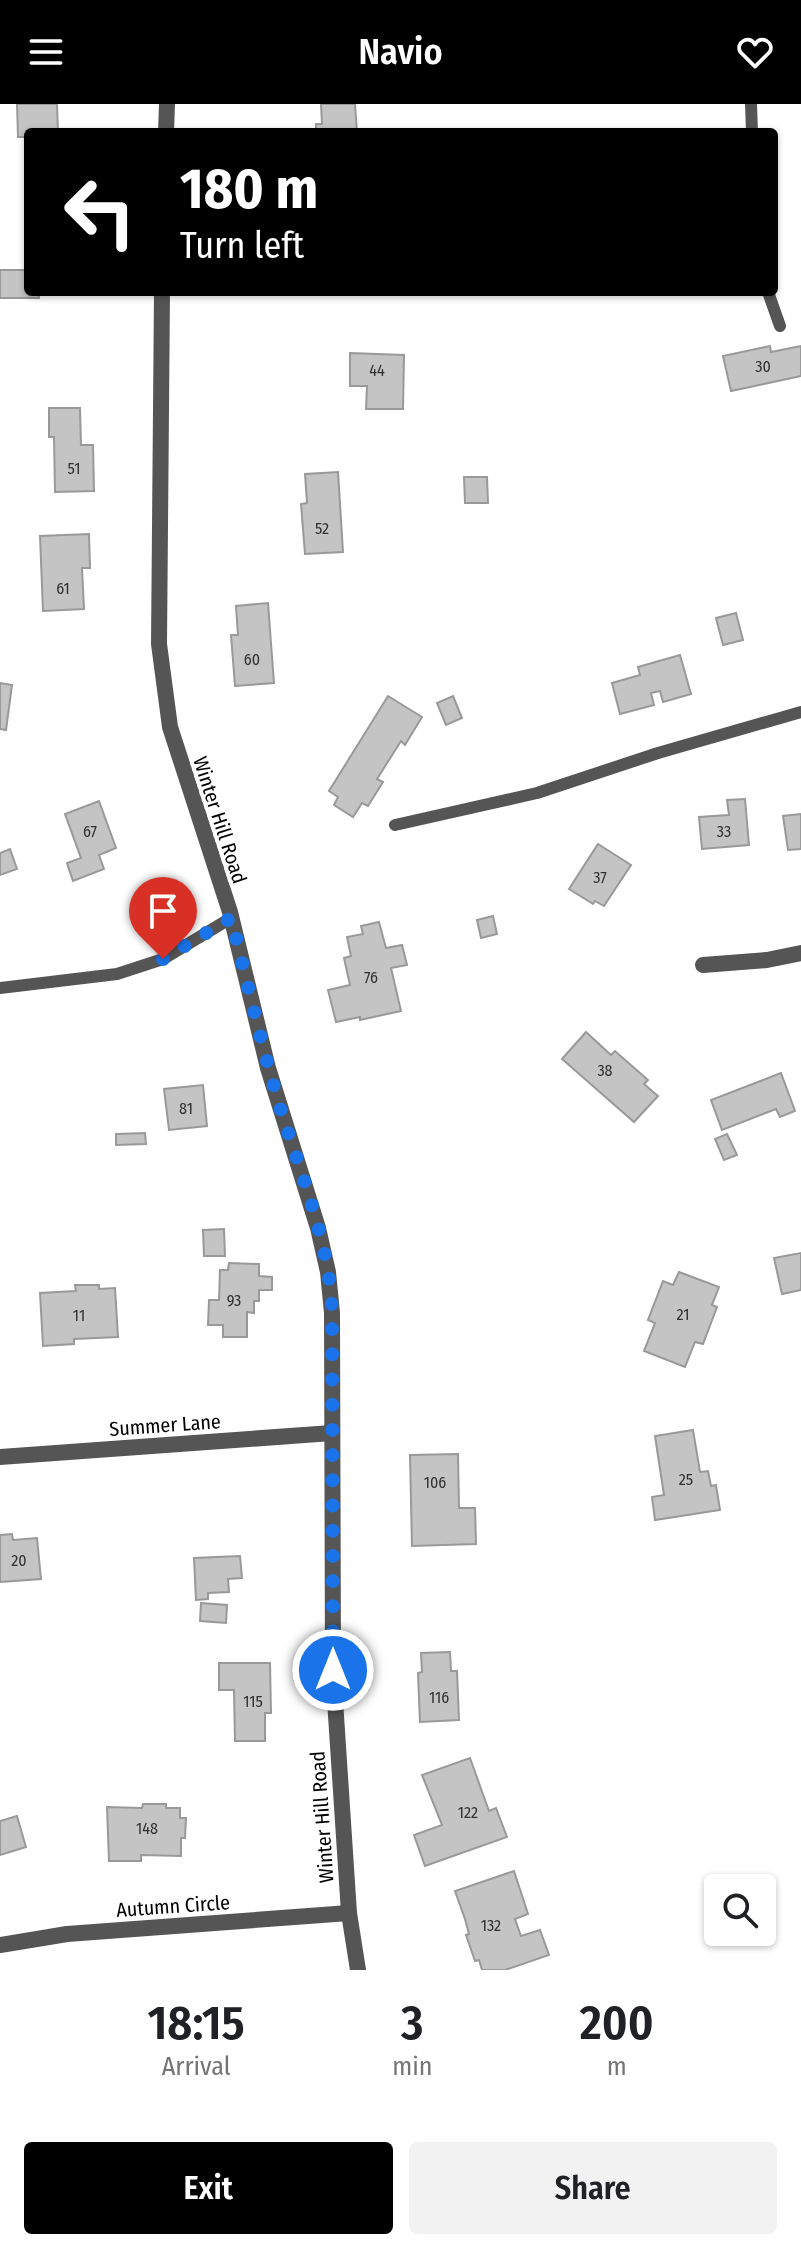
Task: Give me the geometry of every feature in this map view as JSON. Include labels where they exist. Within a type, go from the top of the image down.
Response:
[{"type":"street","points":[[166,128],[167,104]]},
{"type":"street","name":"Winter Hill Road","points":[[162,296],[161,670],[170,727],[231,918],[268,1068],[318,1228],[328,1272],[331,1302],[333,1670],[349,1913],[358,1970]]},
{"type":"street","points":[[703,965],[767,960],[801,953]]},
{"type":"street","name":"Summer Lane","points":[[0,1457],[332,1433]]},
{"type":"street","name":"Autumn Circle","points":[[0,1945],[67,1934],[349,1913]]},
{"type":"lane","points":[[751,104],[752,128]]},
{"type":"lane","points":[[769,296],[780,326]]},
{"type":"lane","points":[[395,825],[537,793],[658,753],[801,712]]},
{"type":"lane","points":[[0,988],[117,974],[163,959],[231,918]]},
{"type":"building","points":[[17,104],[57,104],[58,128],[24,128],[24,137],[18,137]]},
{"type":"building","points":[[321,104],[355,104],[357,128],[316,128],[316,124],[322,124]]},
{"type":"building","points":[[0,270],[24,270],[24,296],[39,298],[0,298]]},
{"type":"building","points":[[770,346],[771,352],[801,346],[801,376],[731,391],[723,356]]},
{"type":"building","points":[[350,353],[404,355],[403,409],[366,409],[367,386],[350,386]]},
{"type":"building","points":[[49,408],[80,408],[81,445],[93,445],[94,491],[55,492],[54,437],[49,437]]},
{"type":"building","points":[[338,472],[343,552],[305,554],[301,504],[307,503],[305,474]]},
{"type":"building","points":[[464,477],[487,477],[488,503],[465,503]]},
{"type":"building","points":[[89,534],[90,568],[82,568],[84,609],[43,611],[40,536]]},
{"type":"building","points":[[268,603],[274,683],[235,686],[231,635],[238,635],[236,606]]},
{"type":"building","points":[[736,613],[743,640],[723,645],[716,618]]},
{"type":"building","points":[[680,655],[691,694],[663,702],[660,691],[651,693],[654,705],[620,714],[612,683],[640,675],[638,667]]},
{"type":"building","points":[[0,683],[12,685],[6,730],[0,729]]},
{"type":"building","points":[[388,696],[422,717],[405,745],[401,741],[377,779],[383,782],[368,806],[362,803],[353,817],[334,805],[338,797],[329,791]]},
{"type":"building","points":[[453,696],[462,718],[446,725],[437,703]]},
{"type":"building","points":[[745,799],[749,845],[702,849],[699,817],[729,815],[727,800]]},
{"type":"building","points":[[99,801],[116,848],[99,855],[104,869],[73,881],[67,863],[81,858],[65,814]]},
{"type":"building","points":[[801,814],[801,849],[788,850],[783,816]]},
{"type":"building","points":[[598,844],[631,865],[604,906],[595,901],[593,904],[569,889]]},
{"type":"building","points":[[10,849],[17,869],[0,875],[0,853]]},
{"type":"building","points":[[493,916],[497,934],[481,938],[477,920]]},
{"type":"building","points":[[379,922],[386,948],[402,945],[407,965],[391,968],[401,1011],[336,1022],[328,990],[350,985],[344,958],[351,956],[347,937],[363,934],[361,926]]},
{"type":"building","points":[[586,1032],[611,1055],[615,1051],[648,1080],[644,1084],[658,1096],[634,1122],[562,1059]]},
{"type":"building","points":[[781,1073],[795,1111],[780,1117],[776,1109],[722,1130],[711,1100]]},
{"type":"building","points":[[203,1085],[207,1126],[169,1130],[164,1089]]},
{"type":"building","points":[[145,1133],[146,1144],[116,1145],[116,1134]]},
{"type":"building","points":[[727,1134],[737,1155],[724,1160],[715,1139]]},
{"type":"building","points":[[224,1229],[225,1256],[204,1256],[203,1230]]},
{"type":"building","points":[[801,1253],[801,1290],[782,1294],[774,1258]]},
{"type":"building","points":[[229,1263],[259,1264],[259,1276],[272,1277],[272,1290],[259,1290],[259,1301],[254,1301],[254,1313],[247,1312],[247,1337],[223,1337],[223,1325],[208,1325],[209,1300],[219,1300],[220,1270],[228,1270]]},
{"type":"building","points":[[679,1272],[719,1287],[712,1305],[717,1307],[703,1344],[695,1342],[685,1367],[644,1351],[655,1323],[648,1320],[663,1281],[673,1285]]},
{"type":"building","points":[[75,1285],[115,1288],[118,1337],[74,1339],[74,1344],[43,1346],[40,1293],[76,1291]]},
{"type":"building","points":[[693,1430],[700,1472],[708,1471],[711,1486],[716,1485],[720,1510],[655,1520],[652,1497],[664,1495],[655,1436]]},
{"type":"building","points":[[458,1454],[459,1508],[475,1508],[476,1544],[412,1546],[410,1455]]},
{"type":"building","points":[[12,1534],[13,1540],[37,1538],[41,1579],[0,1582],[0,1535]]},
{"type":"building","points":[[240,1556],[242,1578],[228,1579],[229,1592],[208,1593],[208,1599],[196,1600],[194,1558]]},
{"type":"building","points":[[201,1603],[227,1605],[226,1623],[200,1621]]},
{"type":"building","points":[[450,1652],[451,1671],[457,1671],[459,1720],[420,1722],[418,1673],[422,1672],[421,1653]]},
{"type":"building","points":[[219,1663],[270,1663],[271,1713],[265,1713],[265,1741],[235,1741],[234,1690],[219,1690]]},
{"type":"building","points":[[470,1758],[489,1811],[496,1808],[507,1837],[425,1866],[414,1835],[442,1825],[422,1775]]},
{"type":"building","points":[[143,1804],[166,1804],[166,1808],[180,1808],[180,1818],[186,1818],[181,1856],[141,1855],[141,1861],[109,1861],[107,1807],[142,1808]]},
{"type":"building","points":[[17,1816],[26,1847],[0,1855],[0,1821]]},
{"type":"building","points":[[514,1871],[528,1914],[515,1919],[521,1936],[540,1930],[549,1955],[505,1970],[482,1970],[479,1960],[475,1961],[466,1935],[469,1934],[455,1891]]},
{"type":"route","points":[[163,959],[231,918],[268,1068],[318,1228],[328,1272],[332,1313],[333,1670]]}]
